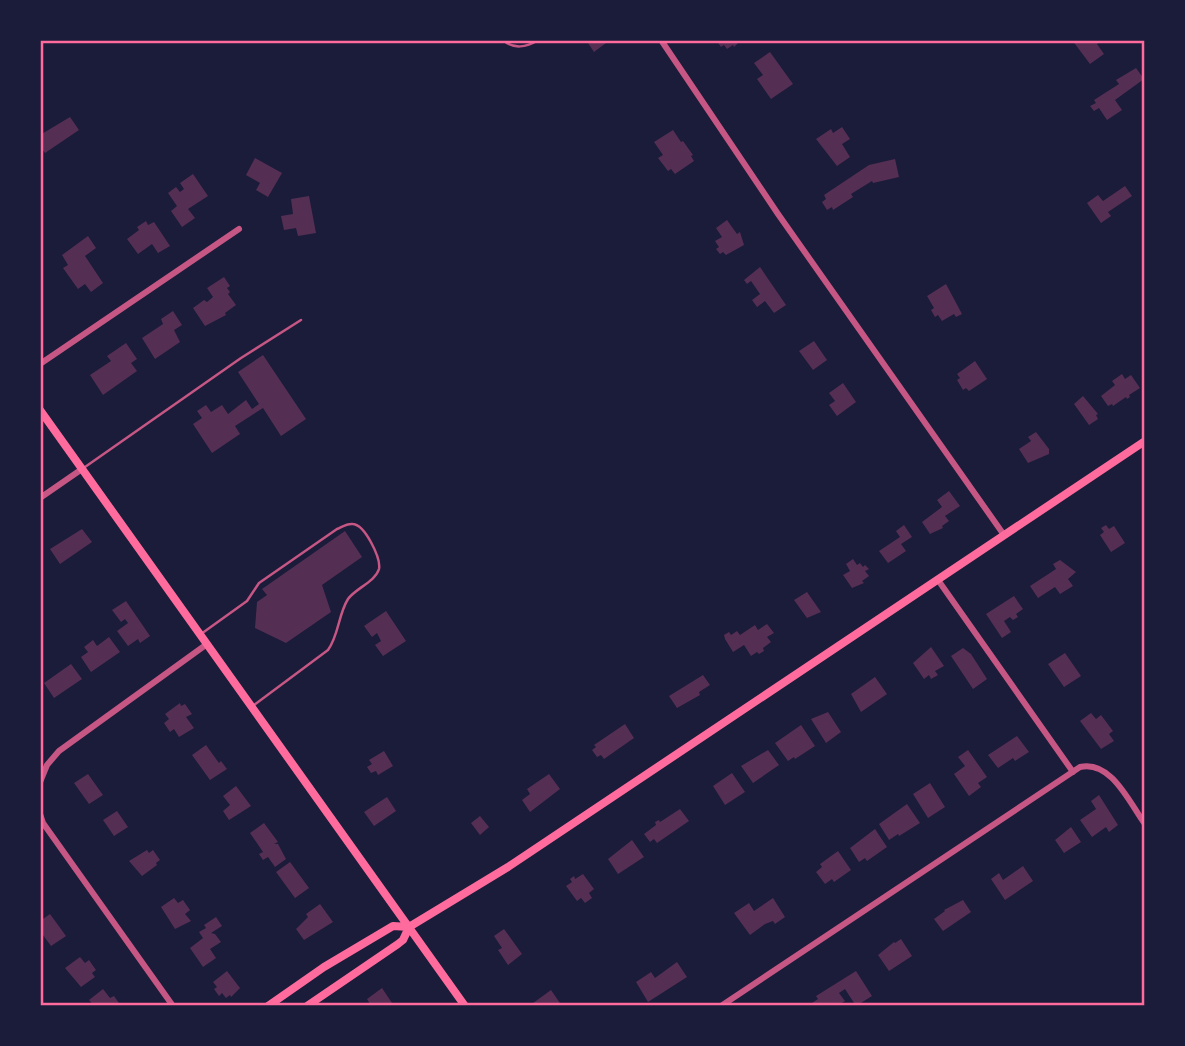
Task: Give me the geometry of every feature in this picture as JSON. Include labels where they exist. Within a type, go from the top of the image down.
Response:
[{"type":"main road","points":[[40,410],[465,1006]]},
{"type":"main road","points":[[307,1006],[398,944],[410,927],[508,867],[1145,441]]},
{"type":"main road","points":[[268,1006],[324,967],[393,926],[410,927]]},
{"type":"street","points":[[661,40],[778,214],[1004,535]]},
{"type":"street","points":[[40,364],[239,229]]},
{"type":"street","points":[[40,499],[82,469]]},
{"type":"street","points":[[938,580],[1073,772]]},
{"type":"street","points":[[40,782],[47,765],[59,751],[207,644]]},
{"type":"street","points":[[721,1006],[1073,772],[1088,765],[1104,770],[1145,824]]},
{"type":"street","points":[[40,814],[173,1006]]},
{"type":"lane","points":[[503,40],[509,46],[527,47],[539,40]]},
{"type":"lane","points":[[82,469],[301,320]]},
{"type":"lane","points":[[200,635],[247,601],[259,583],[337,529],[352,523],[368,538],[380,565],[378,573],[347,600],[336,639],[328,650],[251,707]]},
{"type":"building","points":[[586,40],[604,40],[606,43],[594,52]]},
{"type":"building","points":[[716,40],[741,40],[734,47],[733,45],[727,49],[724,45],[721,47]]},
{"type":"building","points":[[1072,40],[1102,40],[1097,44],[1104,54],[1090,64]]},
{"type":"building","points":[[770,52],[793,84],[771,99],[757,79],[763,75],[754,63]]},
{"type":"building","points":[[1136,68],[1144,79],[1115,100],[1122,110],[1107,120],[1099,108],[1094,111],[1090,106],[1096,103],[1094,100],[1119,84],[1116,80]]},
{"type":"building","points":[[70,117],[79,130],[45,153],[40,146],[40,135]]},
{"type":"building","points":[[842,127],[850,139],[842,144],[850,157],[837,166],[816,139],[831,129],[833,133]]},
{"type":"building","points":[[673,130],[693,155],[691,156],[694,161],[675,174],[671,169],[668,171],[658,158],[663,155],[654,142]]},
{"type":"building","points":[[255,158],[282,173],[268,197],[256,190],[260,183],[246,175]]},
{"type":"building","points":[[895,159],[899,177],[873,183],[872,181],[833,210],[832,207],[827,210],[822,202],[826,199],[824,195],[869,165]]},
{"type":"building","points":[[193,174],[208,196],[188,209],[195,218],[182,227],[171,211],[177,206],[168,193],[176,187],[180,192],[184,189],[180,183]]},
{"type":"building","points":[[1125,186],[1132,196],[1108,212],[1111,216],[1101,223],[1087,203],[1098,195],[1103,201]]},
{"type":"building","points":[[309,196],[316,233],[298,236],[296,228],[284,230],[281,216],[293,214],[291,199]]},
{"type":"building","points":[[727,220],[737,234],[740,232],[744,245],[726,255],[723,252],[720,254],[716,249],[719,247],[715,241],[722,237],[716,228]]},
{"type":"building","points":[[146,221],[148,225],[154,222],[170,246],[158,253],[152,244],[138,254],[127,239]]},
{"type":"building","points":[[88,236],[96,248],[85,256],[103,283],[91,292],[85,284],[78,289],[63,268],[68,265],[62,255]]},
{"type":"building","points":[[760,267],[786,305],[774,313],[765,301],[757,307],[752,300],[760,294],[751,281],[747,284],[744,280]]},
{"type":"building","points":[[224,277],[230,286],[227,288],[230,292],[228,294],[236,305],[225,313],[226,315],[205,326],[193,308],[213,297],[207,288]]},
{"type":"building","points":[[946,284],[962,314],[956,317],[954,314],[942,321],[938,315],[935,317],[931,310],[934,308],[927,296]]},
{"type":"building","points":[[173,311],[182,325],[174,330],[180,342],[155,359],[142,338],[163,324],[161,319]]},
{"type":"building","points":[[814,341],[827,360],[813,370],[799,351]]},
{"type":"building","points":[[126,343],[137,359],[131,363],[137,371],[103,395],[90,375],[111,361],[107,356]]},
{"type":"building","points":[[263,355],[306,419],[281,436],[263,408],[235,426],[240,434],[212,453],[193,424],[202,418],[197,411],[206,405],[211,412],[222,405],[228,414],[246,400],[252,409],[259,404],[238,372]]},
{"type":"building","points":[[975,361],[987,379],[969,391],[966,388],[963,390],[957,380],[960,378],[957,374]]},
{"type":"building","points":[[1122,374],[1125,379],[1131,375],[1140,388],[1127,399],[1126,397],[1113,406],[1108,406],[1101,396],[1115,385],[1112,381]]},
{"type":"building","points":[[843,383],[856,402],[837,416],[829,405],[835,401],[829,393]]},
{"type":"building","points":[[1083,396],[1098,414],[1098,419],[1089,425],[1074,404]]},
{"type":"building","points":[[1036,432],[1049,449],[1049,454],[1028,463],[1019,449],[1031,441],[1028,437]]},
{"type":"building","points":[[949,491],[960,506],[945,516],[949,521],[943,528],[930,534],[922,522],[942,507],[937,500]]},
{"type":"building","points":[[904,525],[912,537],[901,544],[906,551],[888,563],[879,551],[900,537],[896,531]]},
{"type":"building","points":[[1106,525],[1109,529],[1114,526],[1125,543],[1111,552],[1100,535],[1104,532],[1101,528]]},
{"type":"building","points":[[82,529],[92,542],[60,564],[50,549]]},
{"type":"building","points":[[345,531],[362,557],[322,585],[331,612],[286,643],[255,628],[257,602],[267,595],[262,589]]},
{"type":"building","points":[[853,559],[857,565],[860,563],[869,569],[865,571],[869,576],[862,581],[864,583],[852,588],[843,575],[850,571],[846,564]]},
{"type":"building","points":[[1060,560],[1076,572],[1068,579],[1073,586],[1060,594],[1055,587],[1038,598],[1030,586],[1056,569],[1053,564]]},
{"type":"building","points":[[807,592],[821,612],[807,618],[794,600]]},
{"type":"building","points":[[1014,596],[1023,609],[1016,614],[1018,617],[1013,620],[1010,617],[1004,621],[1011,632],[1002,638],[986,614]]},
{"type":"building","points":[[126,601],[150,636],[140,643],[138,639],[128,646],[117,631],[128,623],[125,619],[121,622],[112,610]]},
{"type":"building","points":[[386,611],[406,641],[383,656],[375,645],[381,641],[377,633],[372,637],[364,626]]},
{"type":"building","points":[[767,624],[774,633],[767,637],[771,642],[759,654],[757,652],[751,656],[744,645],[733,652],[725,639],[724,635],[729,632],[731,635],[737,631],[740,635],[755,625],[758,630]]},
{"type":"building","points":[[109,637],[120,652],[91,672],[81,657],[88,652],[84,647],[93,640],[97,646]]},
{"type":"building","points":[[931,647],[944,666],[935,671],[938,675],[931,679],[929,675],[924,679],[913,663]]},
{"type":"building","points":[[963,648],[971,654],[987,679],[973,689],[951,656]]},
{"type":"building","points":[[1065,653],[1081,676],[1064,687],[1048,664]]},
{"type":"building","points":[[71,664],[82,679],[54,698],[44,683]]},
{"type":"building","points":[[703,675],[710,685],[699,692],[700,695],[677,708],[669,696]]},
{"type":"building","points":[[875,677],[887,694],[861,712],[851,694]]},
{"type":"building","points":[[180,703],[181,706],[185,704],[192,714],[186,717],[194,728],[179,737],[174,729],[170,732],[164,723],[169,719],[165,714]]},
{"type":"building","points":[[828,712],[841,732],[826,743],[811,719]]},
{"type":"building","points":[[1091,713],[1096,719],[1101,715],[1113,731],[1109,734],[1114,741],[1101,749],[1080,721]]},
{"type":"building","points":[[625,724],[634,738],[604,759],[601,755],[597,757],[592,750],[596,747],[594,745]]},
{"type":"building","points":[[801,725],[815,746],[788,761],[775,743]]},
{"type":"building","points":[[1017,736],[1029,752],[998,768],[988,755]]},
{"type":"building","points":[[206,745],[227,769],[210,780],[192,755]]},
{"type":"building","points":[[768,750],[779,765],[753,783],[741,766]]},
{"type":"building","points":[[968,750],[987,777],[978,783],[981,787],[969,796],[954,774],[965,766],[958,757]]},
{"type":"building","points":[[384,751],[393,766],[378,775],[376,771],[371,773],[367,767],[372,764],[369,760]]},
{"type":"building","points":[[732,773],[745,792],[725,805],[713,786]]},
{"type":"building","points":[[88,774],[103,795],[89,804],[74,783]]},
{"type":"building","points":[[549,774],[560,789],[530,812],[522,800],[530,794],[527,789]]},
{"type":"building","points":[[930,783],[945,807],[928,818],[913,794]]},
{"type":"building","points":[[236,786],[251,806],[229,820],[223,811],[230,805],[223,796]]},
{"type":"building","points":[[1099,795],[1118,825],[1109,832],[1106,827],[1092,837],[1080,820],[1096,809],[1091,801]]},
{"type":"building","points":[[387,797],[396,811],[374,826],[364,812]]},
{"type":"building","points":[[907,804],[920,823],[889,840],[879,824]]},
{"type":"building","points":[[680,809],[689,821],[657,843],[654,839],[650,842],[644,834],[656,825],[655,822],[660,822]]},
{"type":"building","points":[[117,811],[128,827],[114,836],[103,820]]},
{"type":"building","points":[[480,816],[489,827],[480,835],[471,823]]},
{"type":"building","points":[[264,823],[278,842],[274,844],[278,844],[286,859],[275,867],[268,857],[263,860],[259,854],[263,852],[250,833]]},
{"type":"building","points":[[1071,827],[1081,842],[1064,853],[1055,840]]},
{"type":"building","points":[[875,829],[887,847],[867,861],[865,858],[859,862],[850,848]]},
{"type":"building","points":[[632,840],[644,857],[618,874],[608,859]]},
{"type":"building","points":[[147,850],[149,853],[153,850],[160,860],[142,876],[129,861]]},
{"type":"building","points":[[838,851],[851,870],[834,882],[832,879],[825,884],[816,872],[822,867],[820,864]]},
{"type":"building","points":[[290,862],[309,888],[295,898],[276,872]]},
{"type":"building","points":[[1023,866],[1033,881],[1005,900],[991,879],[999,873],[1003,880]]},
{"type":"building","points":[[583,874],[594,889],[589,893],[592,898],[585,903],[581,898],[577,901],[566,886],[572,882],[570,879],[574,876],[575,879]]},
{"type":"building","points":[[174,898],[178,903],[183,900],[190,910],[185,914],[191,921],[175,929],[161,907]]},
{"type":"building","points":[[773,898],[785,917],[775,924],[773,921],[765,924],[750,935],[734,913],[749,903],[754,911]]},
{"type":"building","points":[[963,900],[971,912],[943,931],[934,919]]},
{"type":"building","points":[[320,904],[333,922],[304,940],[296,929],[308,917],[306,914]]},
{"type":"building","points":[[50,914],[66,936],[51,946],[40,931],[40,921]]},
{"type":"building","points":[[216,917],[222,926],[211,933],[221,942],[210,949],[216,958],[203,967],[190,948],[203,938],[199,932],[206,928],[204,925]]},
{"type":"building","points":[[504,929],[522,954],[508,965],[498,950],[502,948],[494,936]]},
{"type":"building","points":[[901,939],[912,956],[889,971],[878,955]]},
{"type":"building","points":[[80,957],[85,963],[89,960],[96,970],[92,973],[95,977],[81,987],[65,968]]},
{"type":"building","points":[[677,962],[687,977],[648,1002],[636,982],[651,972],[655,978]]},
{"type":"building","points":[[227,971],[240,988],[226,998],[222,993],[219,996],[213,982]]},
{"type":"building","points":[[856,971],[872,996],[856,1006],[845,989],[839,993],[845,1001],[837,1006],[813,1006],[812,1003],[818,999],[816,996]]},
{"type":"building","points":[[382,988],[394,1006],[371,1006],[367,999]]},
{"type":"building","points":[[103,989],[110,998],[114,996],[121,1006],[94,1006],[89,1000]]},
{"type":"building","points":[[551,990],[562,1006],[529,1006]]}]
